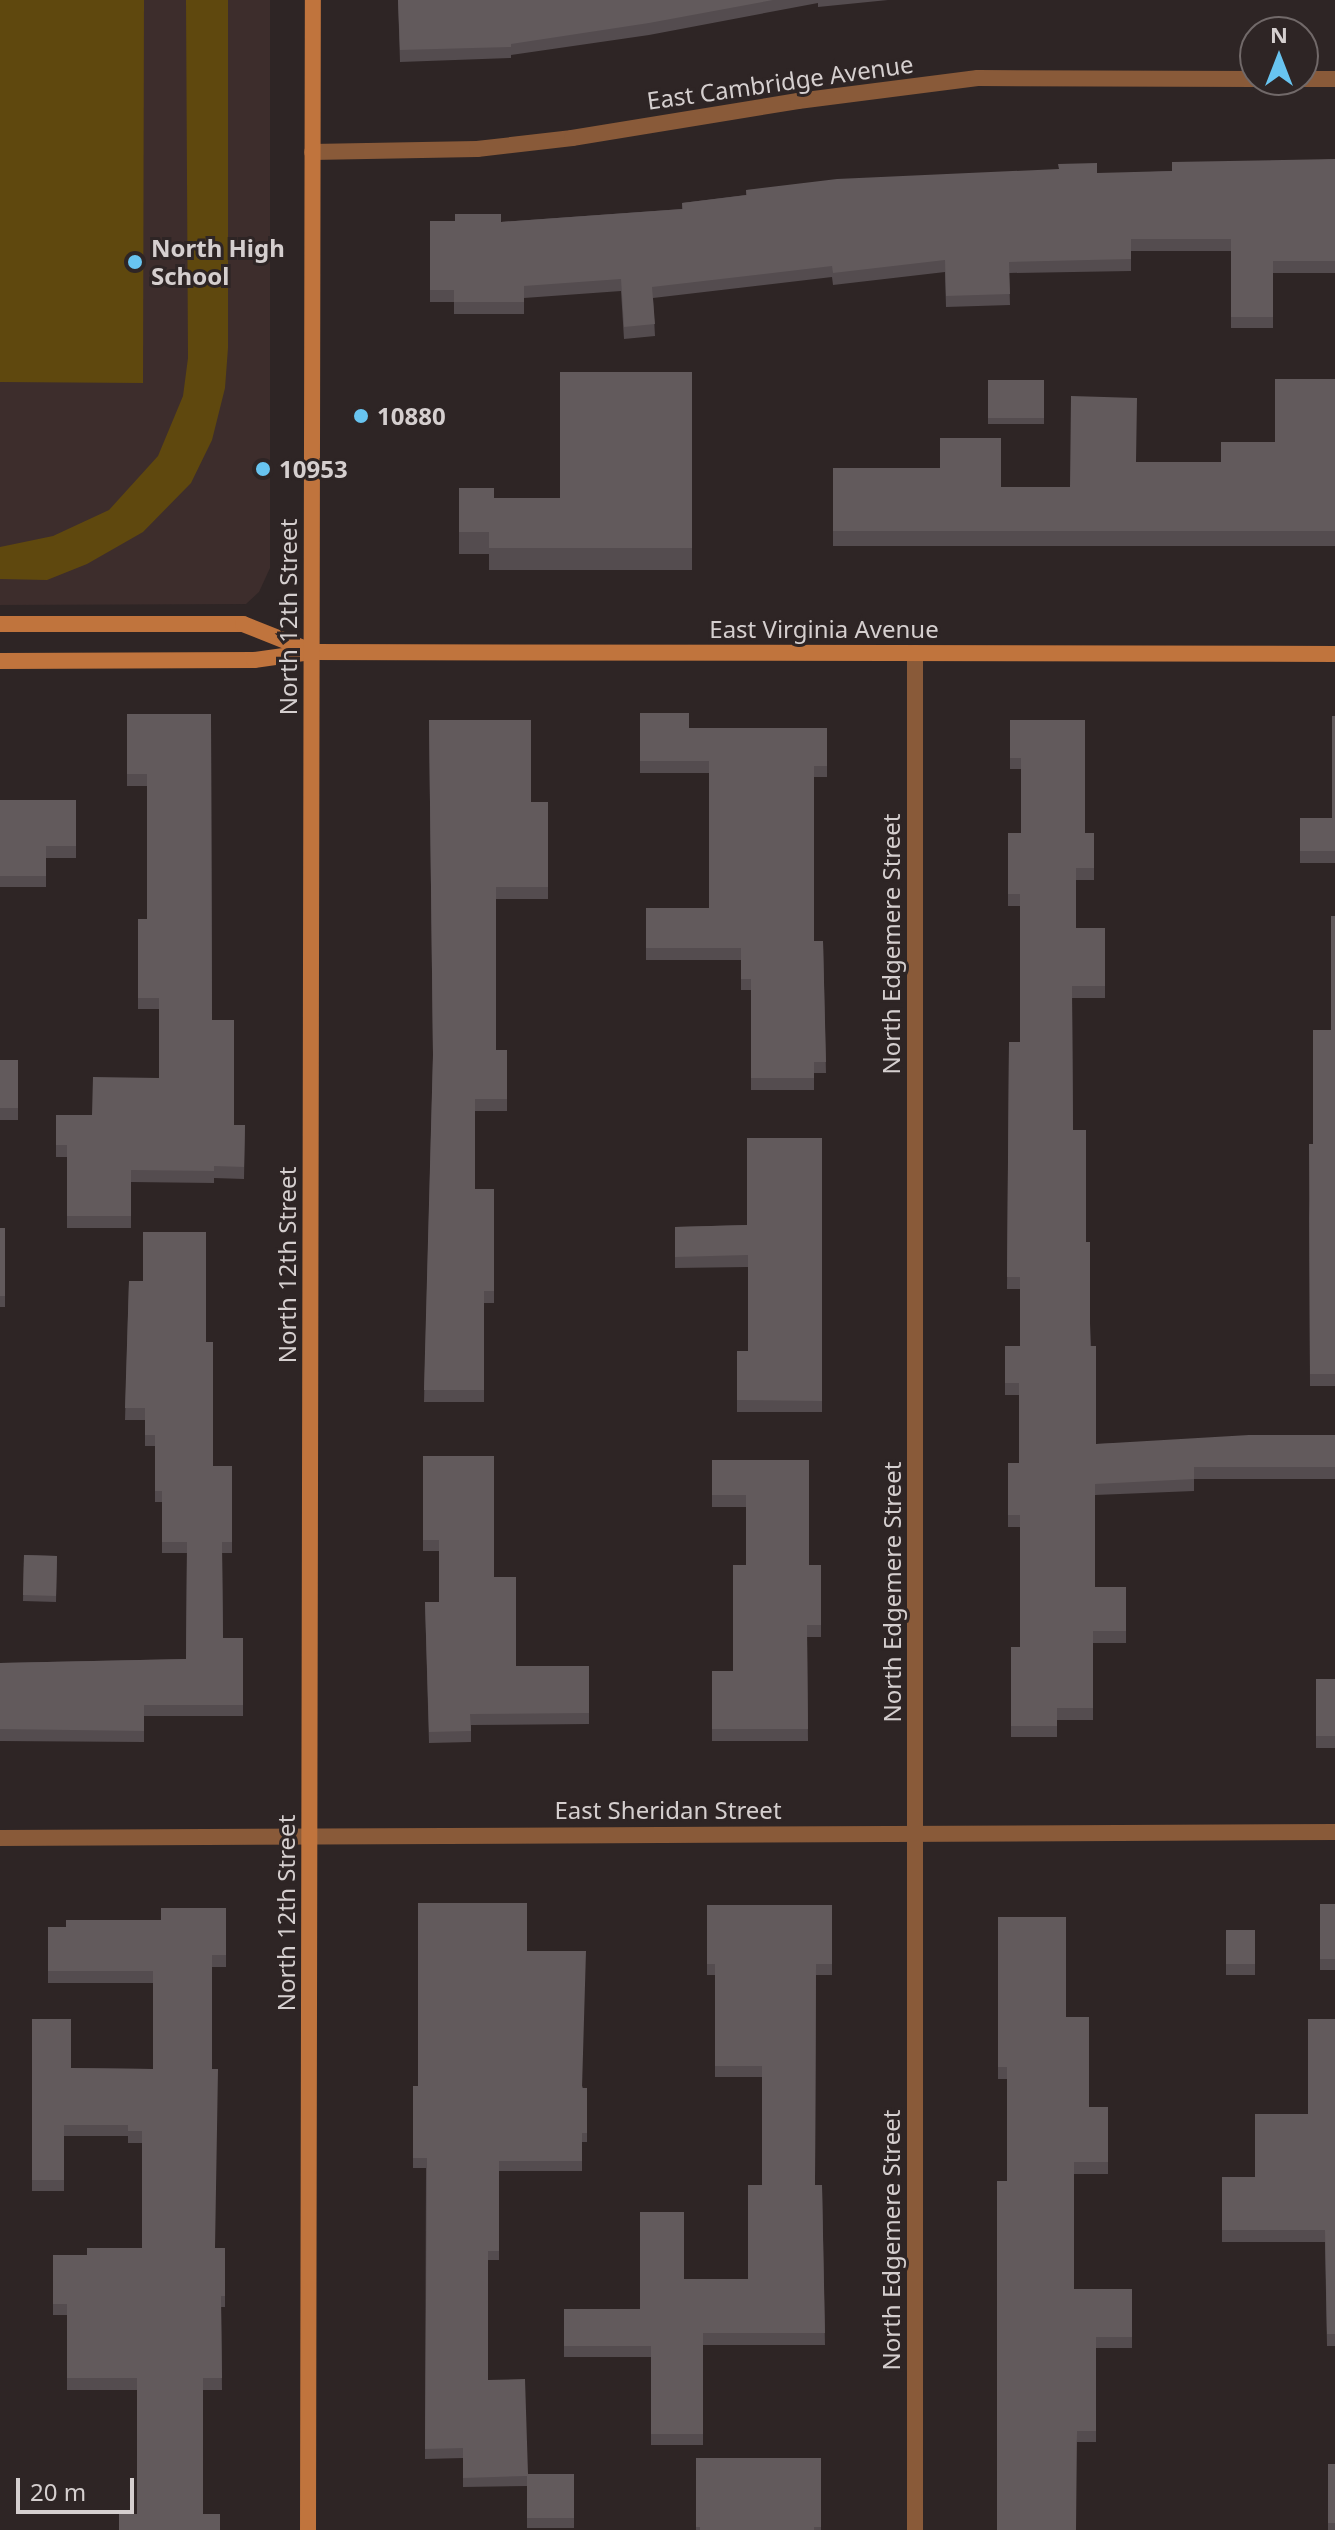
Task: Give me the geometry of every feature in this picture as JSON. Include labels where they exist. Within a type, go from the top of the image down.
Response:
[{"type":"street","name":"North 12th Street","points":[[308,2530],[313,0]]},
{"type":"street","name":"East Cambridge Avenue","points":[[312,152],[477,149],[559,140],[798,101],[978,78],[1239,79]]},
{"type":"street","name":"East Virginia Avenue","points":[[0,624],[243,624],[312,652]]},
{"type":"street","name":"East Virginia Avenue","points":[[0,661],[254,660],[312,652],[1335,654]]},
{"type":"street","name":"North Edgemere Street","points":[[915,653],[915,2530]]},
{"type":"street","name":"East Sheridan Street","points":[[0,1838],[1335,1832]]},
{"type":"shaded area","name":"North High School","points":[[0,0],[270,0],[270,568],[259,592],[246,604],[0,605]]},
{"type":"shaded area","points":[[0,0],[144,0],[143,383],[0,382]]},
{"type":"shaded area","points":[[186,0],[228,0],[228,348],[225,388],[212,440],[191,483],[143,532],[87,564],[47,580],[0,579],[0,547],[53,536],[109,510],[158,456],[183,396],[188,358]]},
{"type":"building","points":[[398,0],[773,0],[511,44],[511,47],[400,50]]},
{"type":"building","points":[[1335,159],[1335,261],[1273,261],[1273,317],[1231,317],[1231,239],[1131,239],[1131,259],[1009,262],[1010,294],[946,296],[945,260],[833,273],[832,266],[652,287],[655,324],[624,327],[621,279],[524,286],[524,302],[454,302],[454,290],[430,290],[430,221],[455,221],[455,214],[501,214],[501,222],[683,209],[682,203],[747,195],[746,190],[837,179],[1059,169],[1058,164],[1097,163],[1097,173],[1172,171],[1172,162]]},
{"type":"building","points":[[560,372],[692,372],[692,548],[489,548],[489,532],[459,532],[459,488],[494,488],[494,498],[560,498]]},
{"type":"building","points":[[1275,379],[1335,379],[1335,531],[833,531],[833,468],[940,468],[940,438],[1001,438],[1001,487],[1070,487],[1071,396],[1137,398],[1136,462],[1221,462],[1221,442],[1275,442]]},
{"type":"building","points":[[988,380],[1044,380],[1044,418],[988,418]]},
{"type":"building","points":[[640,713],[689,713],[689,728],[827,728],[827,766],[814,766],[814,941],[823,941],[826,1062],[814,1062],[814,1078],[751,1078],[751,979],[741,979],[741,948],[646,948],[646,908],[709,908],[709,761],[640,761]]},
{"type":"building","points":[[127,714],[211,714],[212,1020],[234,1020],[234,1125],[245,1125],[244,1167],[214,1166],[214,1171],[131,1170],[131,1216],[67,1216],[67,1145],[56,1145],[56,1115],[92,1115],[93,1077],[159,1078],[159,998],[138,998],[138,919],[147,919],[147,774],[127,774]]},
{"type":"building","points":[[1332,716],[1335,716],[1335,851],[1300,851],[1300,818],[1332,818]]},
{"type":"building","points":[[429,720],[531,720],[531,802],[548,802],[548,887],[496,887],[496,1050],[507,1050],[507,1099],[475,1099],[475,1189],[494,1189],[494,1291],[484,1291],[484,1390],[424,1390],[433,1054]]},
{"type":"building","points":[[1010,720],[1085,720],[1085,833],[1094,833],[1094,868],[1076,868],[1076,928],[1105,928],[1105,986],[1072,986],[1073,1130],[1086,1130],[1086,1242],[1090,1242],[1090,1346],[1096,1346],[1096,1444],[1249,1435],[1335,1435],[1335,1467],[1194,1467],[1194,1479],[1095,1484],[1095,1587],[1126,1587],[1126,1631],[1093,1631],[1093,1708],[1057,1708],[1057,1726],[1011,1726],[1011,1647],[1020,1647],[1020,1515],[1008,1515],[1008,1463],[1019,1463],[1019,1383],[1005,1383],[1005,1346],[1020,1346],[1020,1277],[1007,1277],[1009,1042],[1020,1042],[1020,894],[1008,894],[1008,833],[1021,833],[1021,758],[1010,758]]},
{"type":"building","points":[[0,800],[76,800],[76,846],[46,846],[46,876],[0,876]]},
{"type":"building","points":[[1331,916],[1335,916],[1335,1374],[1310,1374],[1309,1144],[1313,1144],[1313,1030],[1331,1030]]},
{"type":"building","points":[[0,1060],[18,1060],[18,1108],[0,1108]]},
{"type":"building","points":[[747,1138],[822,1138],[822,1401],[737,1400],[737,1351],[748,1351],[748,1255],[675,1257],[675,1227],[747,1225]]},
{"type":"building","points":[[0,1228],[5,1228],[5,1296],[0,1296]]},
{"type":"building","points":[[143,1232],[206,1232],[206,1342],[213,1342],[213,1466],[232,1466],[232,1542],[222,1542],[223,1638],[243,1638],[243,1705],[144,1705],[144,1731],[0,1729],[0,1663],[186,1659],[187,1542],[162,1542],[162,1491],[155,1491],[155,1435],[145,1435],[145,1408],[125,1408],[129,1281],[143,1281]]},
{"type":"building","points":[[423,1456],[494,1456],[494,1577],[516,1577],[516,1666],[589,1666],[589,1713],[470,1714],[471,1731],[429,1732],[425,1602],[439,1602],[439,1540],[423,1540]]},
{"type":"building","points":[[712,1460],[809,1460],[809,1565],[821,1565],[821,1625],[807,1625],[808,1729],[712,1729],[712,1671],[733,1671],[733,1565],[746,1565],[746,1495],[712,1495]]},
{"type":"building","points":[[24,1555],[57,1556],[56,1596],[23,1595]]},
{"type":"building","points":[[1316,1679],[1335,1679],[1335,1736],[1316,1736]]},
{"type":"building","points":[[418,1903],[527,1903],[527,1951],[586,1951],[582,2088],[587,2088],[587,2133],[582,2133],[582,2161],[499,2161],[499,2251],[488,2251],[488,2380],[525,2379],[528,2474],[574,2474],[574,2518],[527,2518],[527,2476],[463,2478],[463,2448],[425,2449],[427,2158],[413,2158],[413,2086],[418,2086]]},
{"type":"building","points":[[1320,1904],[1335,1904],[1335,1959],[1320,1959]]},
{"type":"building","points":[[707,1905],[832,1905],[832,1964],[816,1964],[815,2185],[822,2185],[825,2333],[703,2333],[703,2434],[651,2434],[651,2346],[564,2346],[564,2309],[640,2309],[640,2212],[684,2212],[684,2279],[748,2279],[748,2185],[762,2185],[762,2066],[715,2066],[715,1964],[707,1964]]},
{"type":"building","points":[[161,1908],[226,1908],[226,1955],[212,1955],[212,2069],[218,2069],[215,2248],[225,2248],[225,2296],[221,2296],[222,2378],[203,2378],[203,2514],[220,2514],[220,2530],[119,2530],[119,2514],[137,2514],[137,2378],[67,2378],[67,2304],[53,2304],[53,2255],[87,2255],[87,2248],[142,2248],[142,2131],[128,2131],[128,2125],[64,2125],[64,2180],[32,2180],[32,2019],[71,2019],[71,2068],[153,2069],[153,1971],[48,1971],[48,1927],[66,1927],[66,1920],[161,1920]]},
{"type":"building","points":[[998,1917],[1066,1917],[1066,2017],[1089,2017],[1089,2107],[1108,2107],[1108,2162],[1074,2162],[1074,2289],[1132,2289],[1132,2337],[1096,2337],[1096,2431],[1077,2431],[1076,2530],[997,2530],[997,2181],[1007,2181],[1007,2067],[998,2067]]},
{"type":"building","points":[[1226,1930],[1255,1930],[1255,1964],[1226,1964]]},
{"type":"building","points":[[1308,2019],[1335,2019],[1335,2334],[1327,2334],[1325,2230],[1222,2230],[1222,2177],[1255,2177],[1255,2114],[1308,2114]]},
{"type":"building","points":[[696,2458],[821,2458],[821,2527],[814,2527],[814,2530],[700,2530],[696,2527]]},
{"type":"building","points":[[1328,2464],[1335,2464],[1335,2523],[1328,2523]]},
{"type":"place","name":"North High School","points":[[135,262]]},
{"type":"place","name":"10880","points":[[361,416]]},
{"type":"place","name":"10953","points":[[263,469]]}]
